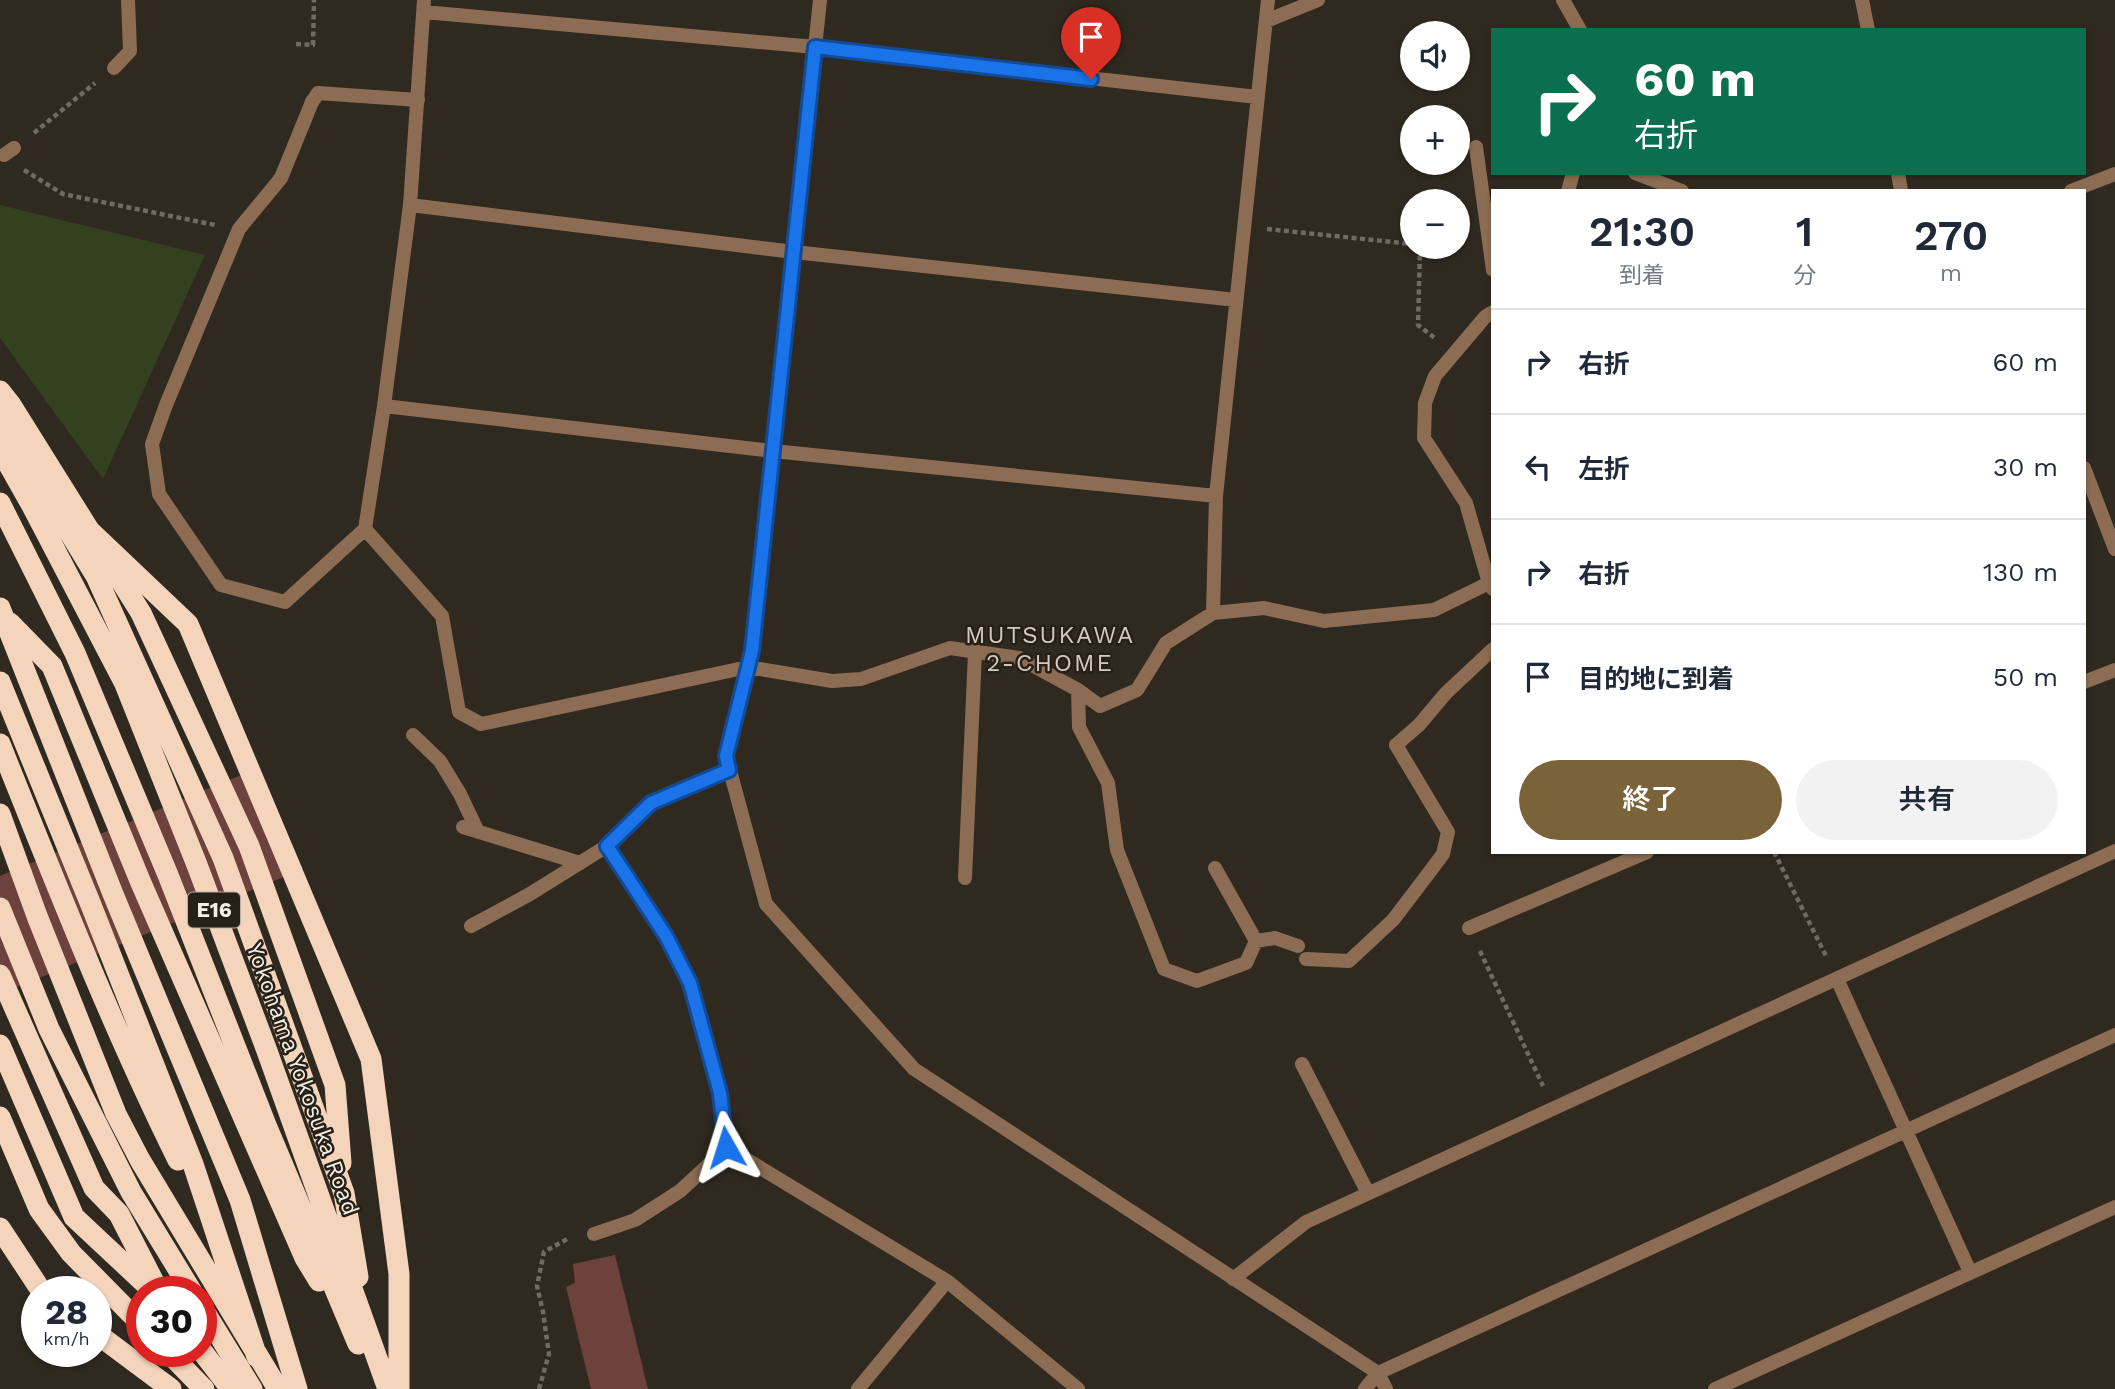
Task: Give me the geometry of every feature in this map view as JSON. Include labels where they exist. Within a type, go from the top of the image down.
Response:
[{"type":"highway","points":[[0,391],[141,613],[249,846],[335,1085],[360,1334]]},
{"type":"highway","points":[[0,418],[96,576],[223,858],[344,1193]]},
{"type":"highway","name":"Yokohama Yokosuka Road","points":[[0,449],[32,504],[125,684],[267,1051],[360,1334],[388,1389]]},
{"type":"highway","points":[[0,503],[75,653],[168,875],[266,1125],[382,1389]]},
{"type":"highway","points":[[89,530],[188,624],[371,1059],[399,1274],[399,1389]]},
{"type":"highway","points":[[2,612],[52,667],[141,883],[305,1258],[360,1334]]},
{"type":"highway","points":[[2,612],[113,894],[240,1200],[297,1389]]},
{"type":"highway","points":[[0,682],[193,1164],[257,1357]]},
{"type":"highway","points":[[0,744],[67,910],[158,1119],[220,1247]]},
{"type":"highway","points":[[0,814],[37,916],[116,1114],[140,1160],[278,1389]]},
{"type":"highway","points":[[0,908],[49,1028],[131,1192],[182,1276]]},
{"type":"highway","points":[[0,975],[94,1188],[119,1214],[148,1276]]},
{"type":"highway","points":[[0,1045],[74,1217],[139,1276]]},
{"type":"highway","points":[[0,1117],[39,1209],[71,1253],[126,1309]]},
{"type":"highway","points":[[0,1215],[4,1235],[31,1276]]},
{"type":"highway","points":[[217,1332],[252,1389]]},
{"type":"highway","points":[[112,1345],[171,1389]]},
{"type":"highway","points":[[183,1367],[204,1389]]},
{"type":"highway","points":[[214,1367],[231,1389]]},
{"type":"street","points":[[114,68],[130,51],[128,0]]},
{"type":"street","points":[[820,0],[752,651],[726,756],[766,904],[914,1069],[1378,1373],[1386,1389]]},
{"type":"street","points":[[1213,613],[1216,496],[1268,0]]},
{"type":"street","points":[[1266,21],[1318,0]]},
{"type":"street","points":[[1563,0],[1579,28]]},
{"type":"street","points":[[1862,0],[1868,28]]},
{"type":"street","points":[[418,100],[318,93],[281,178],[239,229],[171,392],[152,444],[159,494],[221,585],[285,601],[365,529],[410,205],[418,100],[424,6],[1257,97]]},
{"type":"street","points":[[1476,148],[1491,257]]},
{"type":"street","points":[[2076,189],[2115,174]]},
{"type":"street","points":[[1640,175],[1677,189]]},
{"type":"street","points":[[410,205],[794,252],[1236,300]]},
{"type":"street","points":[[365,529],[442,616],[459,712],[481,724],[748,667],[832,681],[861,679],[950,648],[1019,658],[1078,690],[1100,706],[1137,690],[1166,643],[1213,613],[1265,608],[1324,621],[1434,610],[1491,586],[1466,503],[1424,438],[1425,403],[1435,376],[1491,313]]},
{"type":"street","points":[[383,406],[1216,496]]},
{"type":"street","points":[[2086,473],[2115,549]]},
{"type":"street","points":[[1256,941],[1275,938],[1302,953],[1349,961],[1393,920],[1443,854],[1448,832],[1396,745],[1491,651]]},
{"type":"street","points":[[965,878],[975,652]]},
{"type":"street","points":[[2086,681],[2115,670]]},
{"type":"street","points":[[1078,690],[1079,727],[1108,783],[1117,850],[1164,969],[1197,981],[1246,963],[1256,941]]},
{"type":"street","points":[[413,735],[440,761],[478,832]]},
{"type":"street","points":[[471,926],[607,846],[651,803],[729,770]]},
{"type":"street","points":[[463,827],[580,863]]},
{"type":"street","points":[[607,846],[666,936],[690,983],[720,1093],[726,1147]]},
{"type":"street","points":[[1233,1279],[1306,1222],[2115,851]]},
{"type":"street","points":[[1469,928],[1642,854]]},
{"type":"street","points":[[1215,868],[1256,941]]},
{"type":"street","points":[[1837,978],[1970,1272]]},
{"type":"street","points":[[1365,1389],[1378,1373],[2115,1035]]},
{"type":"street","points":[[1302,1064],[1368,1194]]},
{"type":"street","points":[[594,1234],[635,1220],[680,1191],[726,1147]]},
{"type":"street","points":[[726,1147],[947,1281],[1077,1389]]},
{"type":"street","points":[[1715,1389],[2115,1207]]},
{"type":"street","points":[[858,1389],[947,1281]]},
{"type":"path","points":[[296,44],[313,45],[314,0]]},
{"type":"path","points":[[114,68],[9,152],[33,178],[63,194],[239,229]]},
{"type":"path","points":[[1284,230],[1400,243]]},
{"type":"path","points":[[1418,325],[1420,259]]},
{"type":"path","points":[[1775,854],[1837,978]]},
{"type":"path","points":[[1469,928],[1553,1109]]},
{"type":"path","points":[[539,1389],[549,1354],[537,1286],[544,1252],[569,1238],[594,1234]]},
{"type":"green space","points":[[0,205],[205,255],[103,479],[0,338]]},
{"type":"building","points":[[258,768],[303,869],[0,994],[0,876]]},
{"type":"building","points":[[615,1255],[648,1389],[591,1389],[566,1287],[575,1283],[573,1264]]},
{"type":"district","name":"MUTSUKAWA 2-CHOME","points":[[1050,649]]},
{"type":"route","points":[[726,1147],[720,1093],[690,983],[666,936],[607,846],[651,803],[729,770],[726,756],[752,651],[815,47],[1091,79]]}]
